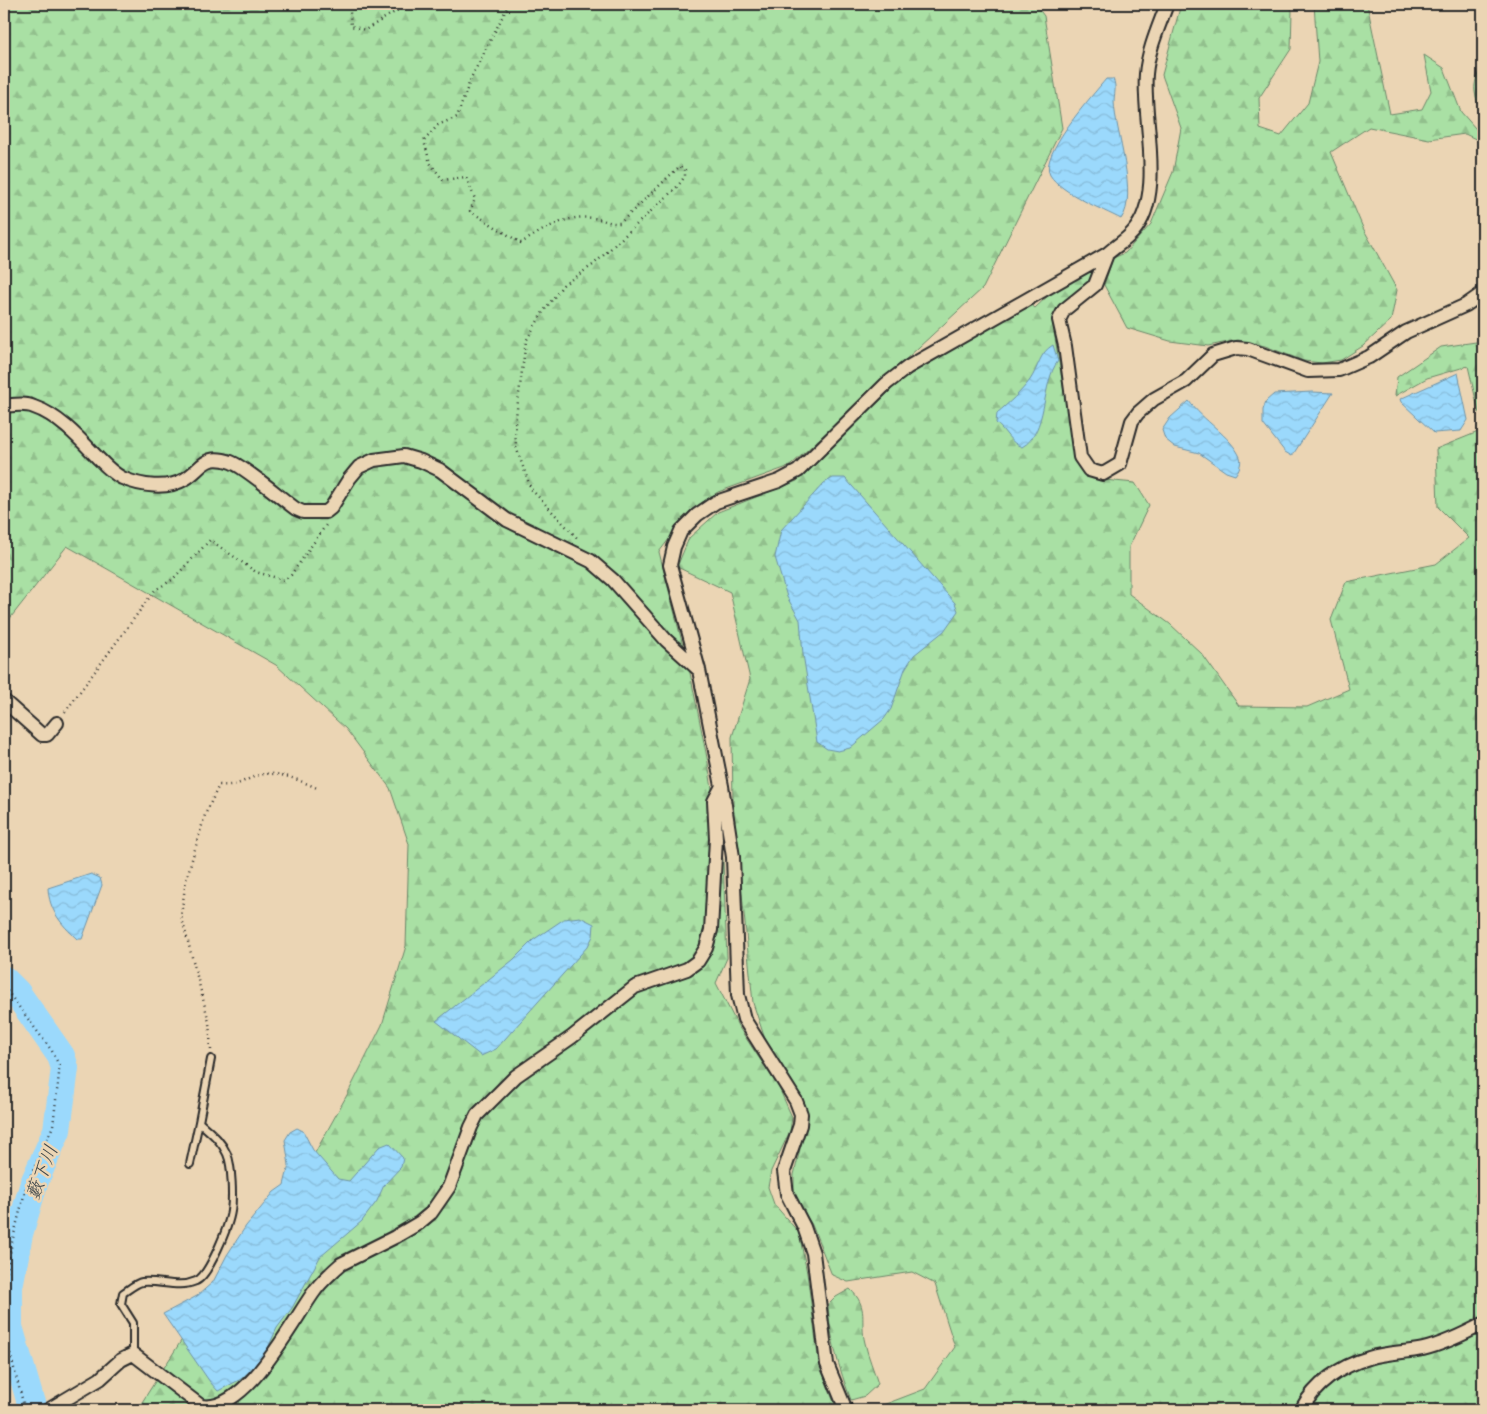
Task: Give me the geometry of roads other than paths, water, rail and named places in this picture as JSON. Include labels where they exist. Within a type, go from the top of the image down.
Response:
[{"type":"street","points":[[846,1410],[827,1364],[813,1253],[804,1227],[787,1194],[784,1171],[800,1125],[801,1114],[796,1101],[744,1019],[738,995],[733,857],[722,786],[699,670],[670,565],[674,547],[681,531],[716,502],[779,480],[798,471],[886,384],[908,367],[1107,254],[1134,232],[1146,204],[1151,164],[1146,73],[1166,4]]},
{"type":"street","points":[[1107,254],[1095,285],[1064,310],[1059,320],[1065,346],[1080,457],[1089,470],[1103,474],[1120,464],[1132,420],[1138,413],[1154,399],[1186,381],[1214,354],[1225,350],[1242,348],[1308,370],[1339,370],[1369,357],[1406,332],[1466,305],[1483,293]]},
{"type":"street","points":[[4,406],[33,406],[45,412],[121,478],[162,486],[186,478],[208,461],[220,460],[234,463],[296,509],[326,512],[331,508],[349,478],[360,467],[374,460],[404,456],[421,461],[440,470],[508,520],[592,561],[613,580],[666,640],[699,670]]},
{"type":"street","points":[[4,700],[42,734],[48,735],[56,723]]},
{"type":"street","points":[[48,1410],[100,1379],[121,1360],[133,1354],[201,1406],[210,1408],[231,1400],[243,1391],[275,1354],[316,1290],[330,1273],[341,1264],[419,1223],[431,1213],[449,1188],[477,1115],[516,1076],[572,1038],[635,987],[687,968],[698,961],[706,948],[711,930],[716,839],[714,801],[722,786]]},
{"type":"street","points":[[1301,1410],[1308,1397],[1322,1382],[1342,1369],[1369,1357],[1423,1349],[1450,1340],[1483,1324]]},
{"type":"lane","points":[[190,1164],[211,1059]]},
{"type":"lane","points":[[133,1354],[133,1324],[121,1304],[123,1293],[141,1282],[176,1284],[195,1282],[201,1278],[212,1260],[231,1211],[231,1171],[228,1155],[217,1138],[199,1122]]},
{"type":"water","points":[[1106,79],[1113,79],[1115,85],[1115,114],[1127,179],[1128,195],[1126,209],[1121,219],[1082,200],[1063,188],[1050,175],[1048,166],[1059,140],[1079,111]]},
{"type":"water","points":[[1053,345],[1058,361],[1049,382],[1036,431],[1022,447],[1014,443],[996,423],[997,413],[1026,384],[1033,375],[1042,356]]},
{"type":"water","points":[[1458,373],[1468,420],[1461,431],[1434,433],[1400,399]]},
{"type":"water","points":[[1333,393],[1292,456],[1285,452],[1263,424],[1263,410],[1266,401],[1274,394]]},
{"type":"water","points":[[1189,401],[1236,449],[1241,462],[1235,475],[1226,472],[1199,453],[1175,447],[1165,439],[1162,430],[1170,418]]},
{"type":"water","points":[[833,478],[845,478],[955,603],[958,611],[944,631],[914,655],[905,669],[891,709],[884,719],[850,748],[838,751],[827,749],[817,742],[803,654],[800,620],[787,597],[775,557],[781,530],[824,483]]},
{"type":"water","points":[[91,874],[100,878],[102,885],[82,939],[77,939],[53,910],[48,888]]},
{"type":"water","points":[[580,917],[594,924],[593,936],[588,946],[496,1049],[481,1056],[436,1021],[513,960],[533,940],[564,919]]},
{"type":"water","points":[[297,1128],[303,1131],[313,1150],[338,1179],[349,1181],[379,1147],[389,1143],[403,1158],[401,1167],[384,1185],[377,1201],[362,1221],[320,1257],[292,1308],[277,1328],[267,1350],[252,1369],[241,1379],[218,1391],[163,1314],[197,1296],[213,1282],[227,1255],[246,1226],[274,1192],[284,1185],[289,1165],[285,1140],[290,1132]]},
{"type":"waterway","name":"藪下川","points":[[4,980],[17,993],[61,1056],[65,1068],[57,1130],[34,1183],[19,1234],[9,1287],[9,1327],[33,1410]]}]
